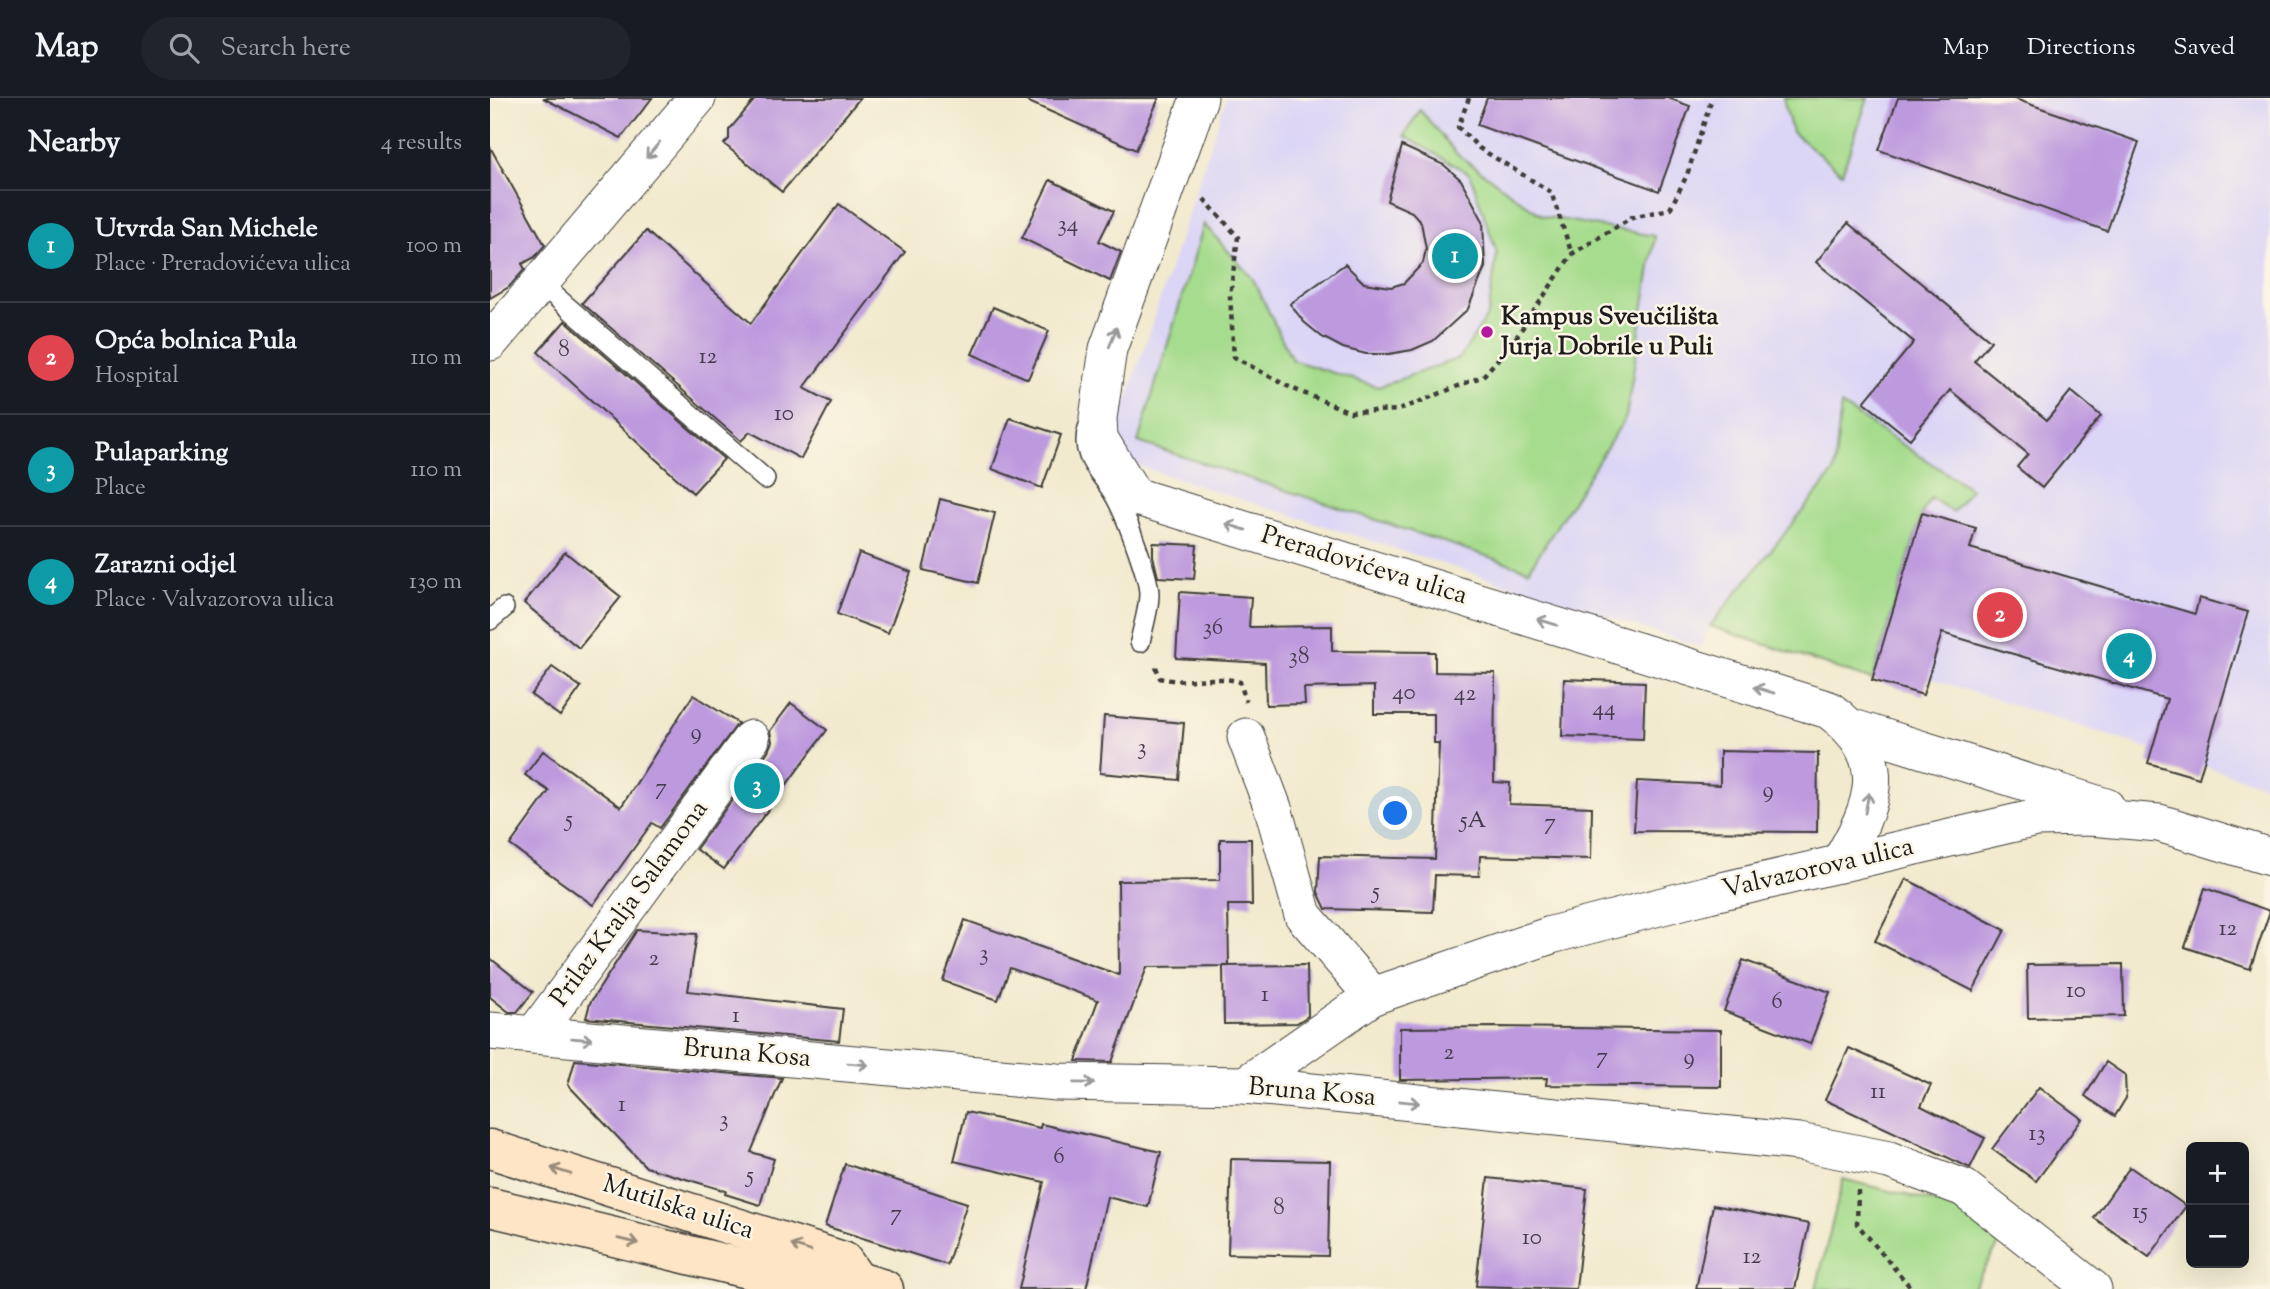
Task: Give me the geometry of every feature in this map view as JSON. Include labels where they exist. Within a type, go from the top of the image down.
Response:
[{"type":"main road","name":"Mutilska ulica","points":[[490,1149],[843,1261],[866,1286]]},
{"type":"main road","name":"Mutilska ulica","points":[[490,1207],[806,1283],[866,1286]]},
{"type":"street","points":[[490,342],[697,98]]},
{"type":"street","name":"Preradovićeva ulica","points":[[1199,98],[1108,349],[1101,391],[1099,438],[1134,496],[1829,710],[1853,728],[1868,751],[1868,808],[1839,864]]},
{"type":"street","points":[[1853,728],[2159,823]]},
{"type":"street","points":[[1246,737],[1273,808],[1303,915],[1373,996]]},
{"type":"street","name":"Prilaz Kralja Salamona","points":[[534,1035],[751,739]]},
{"type":"street","name":"Valvazorova ulica","points":[[1245,1085],[1373,996],[1551,935],[2036,818],[2090,817],[2159,823],[2270,858]]},
{"type":"street","name":"Bruna Kosa","points":[[490,1031],[1057,1082],[1245,1085],[1799,1142],[1889,1160],[1964,1188],[2093,1289]]},
{"type":"lane","points":[[540,283],[765,479]]},
{"type":"lane","points":[[1101,391],[1087,433],[1086,449],[1089,460],[1115,494],[1132,533],[1144,573],[1149,593],[1140,642]]},
{"type":"path","points":[[1469,98],[1458,127],[1479,148],[1551,192],[1572,254]]},
{"type":"path","points":[[1196,190],[1238,237],[1230,296],[1234,357],[1291,388],[1350,412],[1399,410],[1483,376],[1513,342],[1572,254],[1632,218],[1670,209],[1687,175],[1712,98]]},
{"type":"path","points":[[1140,642],[1160,678],[1170,681],[1224,678],[1240,682],[1246,696],[1246,737]]},
{"type":"path","points":[[1857,1224],[1912,1289]]},
{"type":"shaded area","points":[[1226,98],[2270,98],[2270,787],[1722,612],[1710,626],[1701,647],[1132,464],[1117,436],[1121,418]]},
{"type":"green space","points":[[1783,98],[1868,98],[1842,173],[1792,132]]},
{"type":"green space","points":[[1420,110],[1456,153],[1542,216],[1655,236],[1626,417],[1529,570],[1138,442],[1204,224],[1253,279],[1292,360],[1378,387],[1460,358],[1488,315],[1497,253],[1470,174],[1404,136]]},
{"type":"green space","points":[[1841,405],[1971,489],[1953,512],[1931,498],[1922,513],[1872,680],[1710,626],[1834,472]]},
{"type":"green space","points":[[1843,1179],[1953,1207],[1999,1244],[1972,1289],[1816,1289]]},
{"type":"building","points":[[543,98],[652,98],[621,138]]},
{"type":"building","points":[[756,98],[860,98],[782,192],[724,144],[729,139],[729,130]]},
{"type":"building","points":[[1020,98],[1159,98],[1136,150]]},
{"type":"building","points":[[1487,98],[1668,98],[1690,106],[1659,191],[1477,125]]},
{"type":"building","points":[[1898,98],[2012,98],[2139,142],[2107,231],[1879,150]]},
{"type":"building","points":[[1402,146],[1444,165],[1461,180],[1483,221],[1485,267],[1468,309],[1433,341],[1412,350],[1366,354],[1343,348],[1322,337],[1304,322],[1290,304],[1345,264],[1364,283],[1391,287],[1404,283],[1423,263],[1426,249],[1421,222],[1412,212],[1387,201]]},
{"type":"building","points":[[490,147],[545,245],[535,257],[522,264],[525,269],[509,287],[490,298]]},
{"type":"building","points":[[1050,180],[1114,211],[1099,241],[1121,252],[1110,281],[1022,238]]},
{"type":"building","points":[[839,204],[905,252],[804,388],[831,402],[801,459],[750,432],[741,441],[582,303],[646,231],[751,323]]},
{"type":"building","points":[[1848,223],[1991,341],[1974,361],[2047,420],[2071,391],[2101,416],[2042,488],[2017,467],[2028,454],[1950,390],[1910,439],[1864,402],[1914,342],[1816,262]]},
{"type":"building","points":[[993,307],[1049,331],[1028,379],[972,354]]},
{"type":"building","points":[[565,321],[724,459],[693,493],[538,352]]},
{"type":"building","points":[[1010,418],[1061,435],[1042,488],[992,469]]},
{"type":"building","points":[[940,499],[995,513],[978,583],[923,570]]},
{"type":"building","points":[[1922,513],[1976,528],[1970,548],[2195,614],[2199,598],[2248,612],[2199,778],[2148,763],[2167,699],[1942,633],[1923,695],[1872,680]]},
{"type":"building","points":[[1153,543],[1197,545],[1194,579],[1158,577]]},
{"type":"building","points":[[565,552],[621,597],[579,648],[524,603]]},
{"type":"building","points":[[859,553],[911,572],[888,633],[837,614]]},
{"type":"building","points":[[1180,592],[1251,597],[1249,627],[1332,626],[1332,651],[1435,652],[1435,672],[1495,673],[1494,782],[1510,783],[1509,804],[1592,807],[1591,859],[1480,856],[1479,876],[1435,875],[1433,912],[1326,909],[1318,892],[1320,856],[1435,859],[1439,743],[1434,743],[1434,714],[1374,714],[1374,686],[1304,688],[1305,704],[1266,705],[1265,663],[1176,658]]},
{"type":"building","points":[[552,667],[581,687],[560,716],[531,695]]},
{"type":"building","points":[[1564,679],[1645,682],[1643,739],[1562,736]]},
{"type":"building","points":[[693,695],[738,723],[660,828],[652,823],[593,905],[510,845],[549,791],[525,775],[543,751],[621,807]]},
{"type":"building","points":[[791,703],[827,730],[724,869],[696,849],[768,751],[772,742],[770,731]]},
{"type":"building","points":[[1104,716],[1184,723],[1179,780],[1100,773]]},
{"type":"building","points":[[1720,751],[1818,753],[1817,832],[1634,831],[1637,781],[1720,785]]},
{"type":"building","points":[[1220,839],[1251,839],[1252,905],[1228,905],[1229,966],[1147,967],[1112,1062],[1076,1061],[1098,1000],[1010,968],[998,1000],[943,981],[965,920],[1119,975],[1118,881],[1220,880]]},
{"type":"building","points":[[1906,879],[2005,930],[1973,991],[1875,941]]},
{"type":"building","points":[[2205,888],[2270,911],[2250,969],[2185,947]]},
{"type":"building","points":[[637,930],[697,934],[688,991],[843,1009],[839,1041],[586,1018],[590,1003]]},
{"type":"building","points":[[490,958],[533,992],[517,1012],[509,1012],[490,997]]},
{"type":"building","points":[[1743,960],[1830,992],[1810,1044],[1724,1011]]},
{"type":"building","points":[[2123,964],[2124,1016],[2028,1018],[2027,965]]},
{"type":"building","points":[[1307,965],[1308,1016],[1297,1023],[1224,1024],[1223,966]]},
{"type":"building","points":[[1400,1028],[1721,1030],[1721,1087],[1546,1085],[1547,1078],[1400,1080]]},
{"type":"building","points":[[1849,1048],[1931,1085],[1921,1106],[1985,1138],[1970,1168],[1825,1100]]},
{"type":"building","points":[[575,1060],[782,1078],[751,1152],[774,1159],[760,1205],[725,1194],[726,1191],[646,1167],[568,1085]]},
{"type":"building","points":[[2106,1062],[2125,1075],[2126,1098],[2115,1116],[2085,1096]]},
{"type":"building","points":[[2039,1087],[2082,1119],[2036,1181],[1992,1149]]},
{"type":"building","points":[[966,1112],[1040,1128],[1041,1124],[1161,1152],[1148,1207],[1107,1197],[1086,1289],[1019,1289],[1044,1182],[954,1161]]},
{"type":"building","points":[[1231,1159],[1330,1161],[1328,1256],[1228,1254]]},
{"type":"building","points":[[845,1164],[967,1203],[947,1265],[825,1226]]},
{"type":"building","points":[[2130,1167],[2186,1206],[2149,1257],[2094,1218]]},
{"type":"building","points":[[1488,1178],[1587,1189],[1576,1289],[1476,1286]]},
{"type":"building","points":[[1713,1205],[1809,1224],[1795,1289],[1696,1289]]},
{"type":"place","name":"Utvrda San Michele","points":[[1455,256]]},
{"type":"place","name":"Kampus Sveučilišta Jurja Dobrile u Puli","points":[[1487,332]]},
{"type":"place","name":"Opća bolnica Pula","points":[[2000,615]]},
{"type":"place","name":"Zarazni odjel","points":[[2129,656]]},
{"type":"place","name":"Pulaparking","points":[[757,786]]}]
